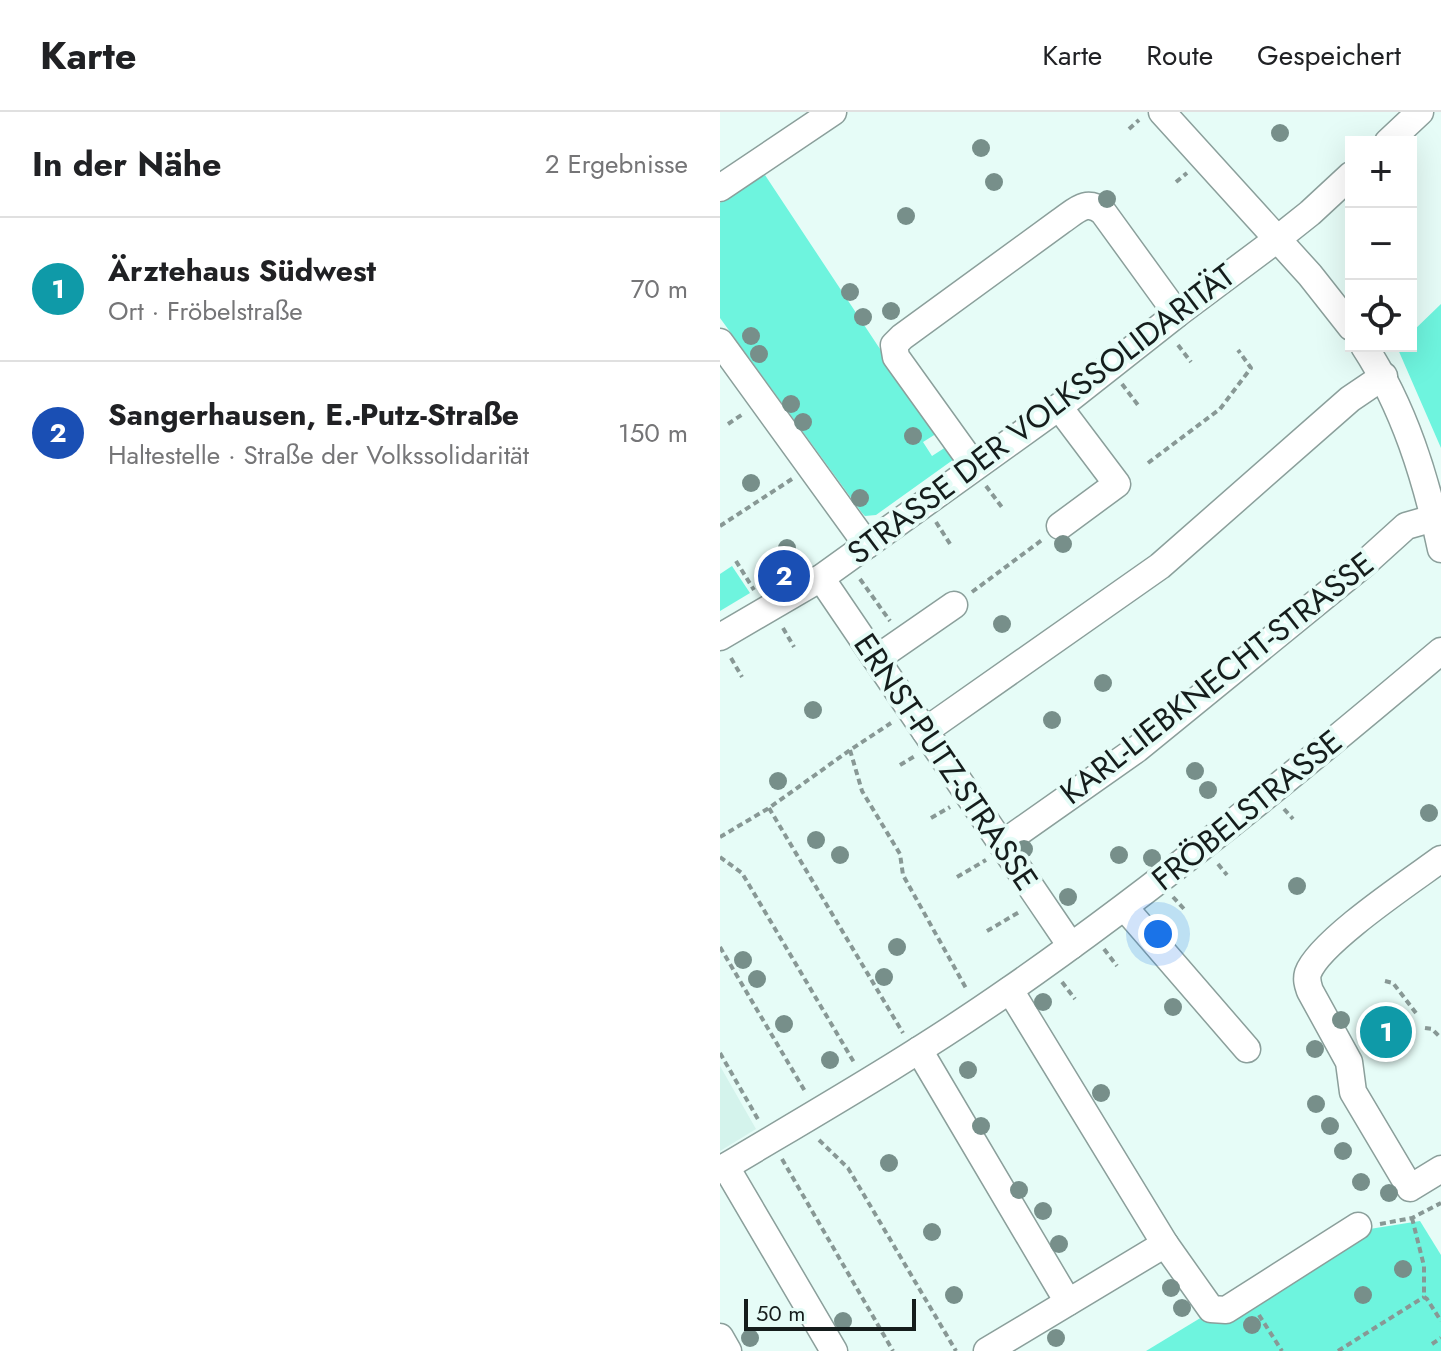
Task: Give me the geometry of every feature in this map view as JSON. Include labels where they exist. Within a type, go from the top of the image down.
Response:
[{"type":"street","points":[[720,188],[833,112]]},
{"type":"street","points":[[1153,114],[1310,275],[1345,319]]},
{"type":"street","name":"STRASSE DER VOLKSSOLIDARITÄT","points":[[723,644],[867,545],[980,476],[1059,407],[1276,240],[1345,181]]},
{"type":"street","points":[[980,476],[896,357],[894,345],[902,337],[1088,205],[1103,212],[1177,314]]},
{"type":"street","points":[[720,342],[867,545]]},
{"type":"street","points":[[1368,352],[1384,376],[1410,436],[1441,549]]},
{"type":"street","points":[[918,721],[1160,566],[1350,399],[1384,376]]},
{"type":"street","points":[[1059,407],[1117,484],[1060,526]]},
{"type":"street","name":"KARL-LIEBKNECHT-STRASSE","points":[[1003,846],[1137,749],[1364,564],[1406,526],[1434,518]]},
{"type":"street","name":"ERNST-PUTZ-STRASSE","points":[[821,578],[1071,946]]},
{"type":"street","points":[[876,659],[954,605]]},
{"type":"street","name":"FRÖBELSTRASSE","points":[[723,1168],[919,1050],[1125,908],[1273,792],[1441,651]]},
{"type":"street","points":[[1441,859],[1342,933],[1313,965],[1307,978],[1310,991],[1349,1062],[1353,1092],[1410,1188],[1441,1169]]},
{"type":"street","points":[[1125,908],[1247,1049]]},
{"type":"street","points":[[1010,990],[1165,1244],[1211,1309],[1226,1310],[1358,1226]]},
{"type":"street","points":[[919,1050],[1068,1302]]},
{"type":"street","points":[[723,1168],[834,1351]]},
{"type":"street","points":[[987,1351],[1165,1244]]},
{"type":"street","points":[[720,1337],[728,1351]]},
{"type":"path","points":[[1129,129],[1153,114]]},
{"type":"path","points":[[1176,182],[1191,169]]},
{"type":"path","points":[[1174,341],[1191,362]]},
{"type":"path","points":[[1148,463],[1220,409],[1251,368],[1238,350]]},
{"type":"path","points":[[1121,382],[1138,405]]},
{"type":"path","points":[[728,424],[753,407]]},
{"type":"path","points":[[720,526],[800,473]]},
{"type":"path","points":[[980,476],[1004,510]]},
{"type":"path","points":[[935,521],[952,547]]},
{"type":"path","points":[[954,605],[1060,526]]},
{"type":"path","points":[[736,561],[757,595]]},
{"type":"path","points":[[856,574],[903,640]]},
{"type":"path","points":[[779,620],[794,647]]},
{"type":"path","points":[[723,644],[742,677]]},
{"type":"path","points":[[720,837],[769,808],[850,750],[918,721]]},
{"type":"path","points":[[850,750],[862,791],[900,854],[903,875],[979,1011]]},
{"type":"path","points":[[769,808],[906,1038],[919,1050]]},
{"type":"path","points":[[957,877],[1003,846]]},
{"type":"path","points":[[720,857],[742,873],[866,1083]]},
{"type":"path","points":[[1168,891],[1185,910]]},
{"type":"path","points":[[987,931],[1040,900]]},
{"type":"path","points":[[1099,944],[1117,966]]},
{"type":"path","points":[[720,947],[723,957],[784,1055],[808,1117],[848,1168],[956,1351]]},
{"type":"path","points":[[1056,975],[1075,999]]},
{"type":"path","points":[[1385,981],[1393,983],[1416,1013]]},
{"type":"path","points":[[745,1007],[753,1002]]},
{"type":"path","points":[[1425,1028],[1432,1029],[1441,1038]]},
{"type":"path","points":[[720,1053],[893,1351]]},
{"type":"path","points":[[776,1060],[784,1055]]},
{"type":"path","points":[[1358,1226],[1412,1218],[1441,1203]]},
{"type":"path","points":[[863,1209],[870,1205]]},
{"type":"path","points":[[1412,1218],[1424,1266],[1424,1297],[1441,1321]]},
{"type":"path","points":[[896,1264],[902,1260]]},
{"type":"path","points":[[1247,1296],[1282,1351]]},
{"type":"path","points":[[1338,1351],[1424,1297]]},
{"type":"path","points":[[929,1320],[936,1316]]},
{"type":"path","points":[[1432,1344],[1441,1338]]},
{"type":"shaded area","points":[[720,1066],[756,1129],[720,1151]]},
{"type":"green space","points":[[765,175],[939,432],[923,442],[932,456],[949,445],[957,457],[876,515],[865,516],[862,513],[720,318],[720,203]]},
{"type":"green space","points":[[1441,304],[1441,448],[1399,352],[1417,352],[1417,327]]},
{"type":"green space","points":[[732,566],[750,593],[720,611],[720,574]]},
{"type":"green space","points":[[1420,1221],[1441,1255],[1441,1351],[1146,1351],[1357,1231]]},
{"type":"place","name":"Sangerhausen, E.-Putz-Straße","points":[[784,576]]},
{"type":"place","name":"Ärztehaus Südwest","points":[[1386,1032]]}]
